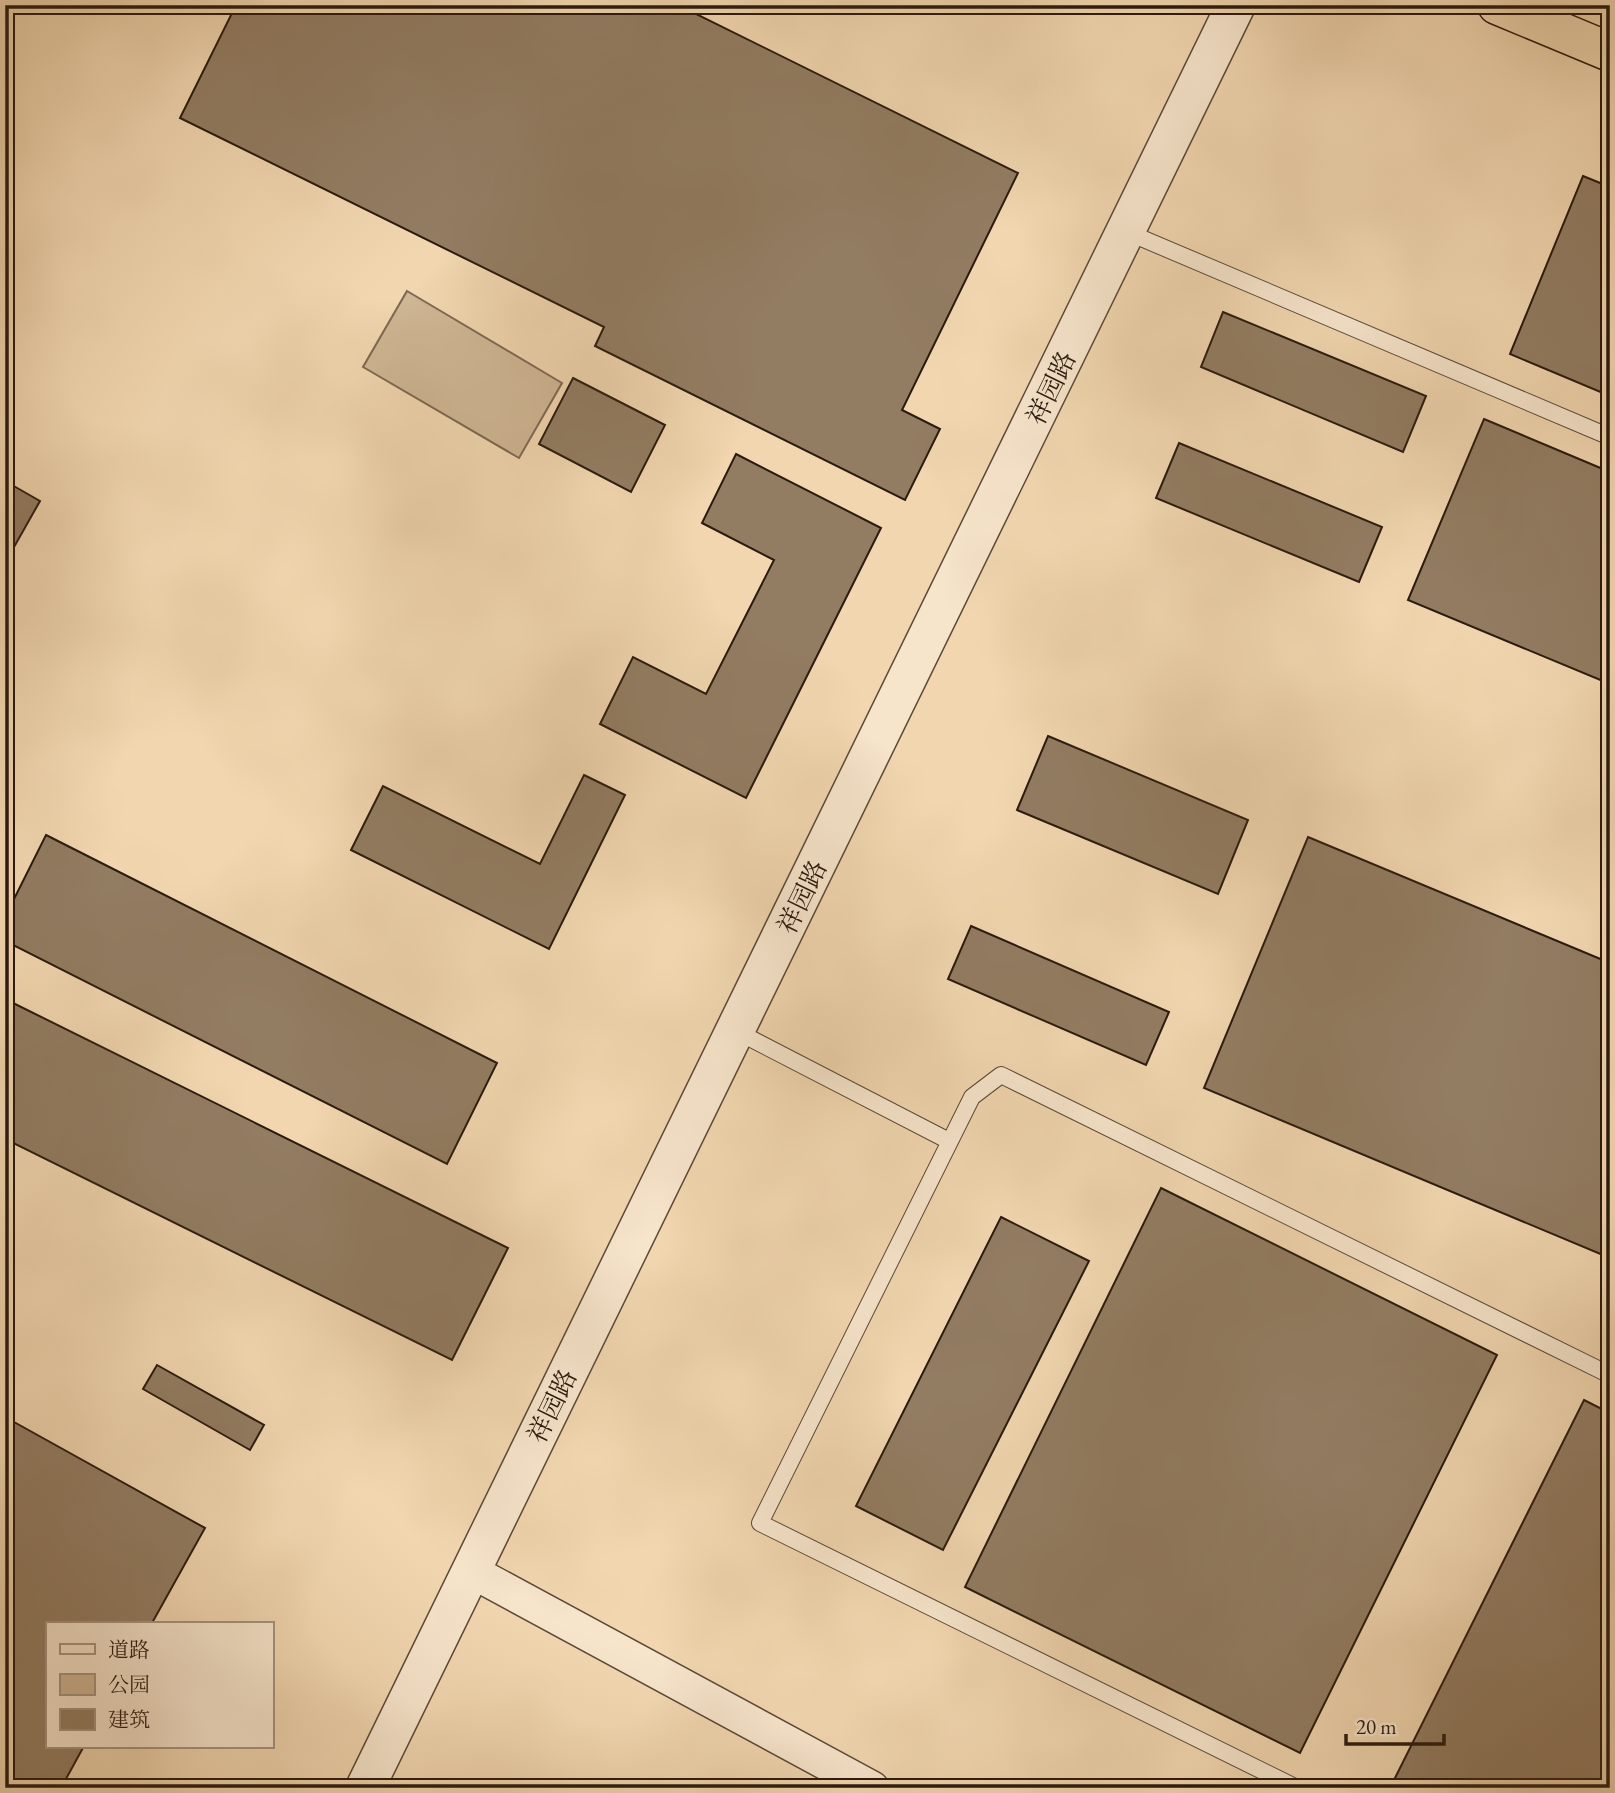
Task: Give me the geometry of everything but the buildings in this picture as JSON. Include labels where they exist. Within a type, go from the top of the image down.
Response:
[{"type":"highway","points":[[1497,5],[1610,51]]},
{"type":"street","name":"祥园路","points":[[365,1788],[1128,232],[1236,5]]},
{"type":"street","points":[[471,1571],[872,1788]]},
{"type":"lane","points":[[1128,232],[1610,436]]},
{"type":"lane","points":[[736,1031],[950,1142]]},
{"type":"lane","points":[[1297,1788],[760,1523],[972,1097],[1000,1075],[1610,1375]]},
{"type":"green space","points":[[407,291],[562,383],[519,458],[363,367]]}]
